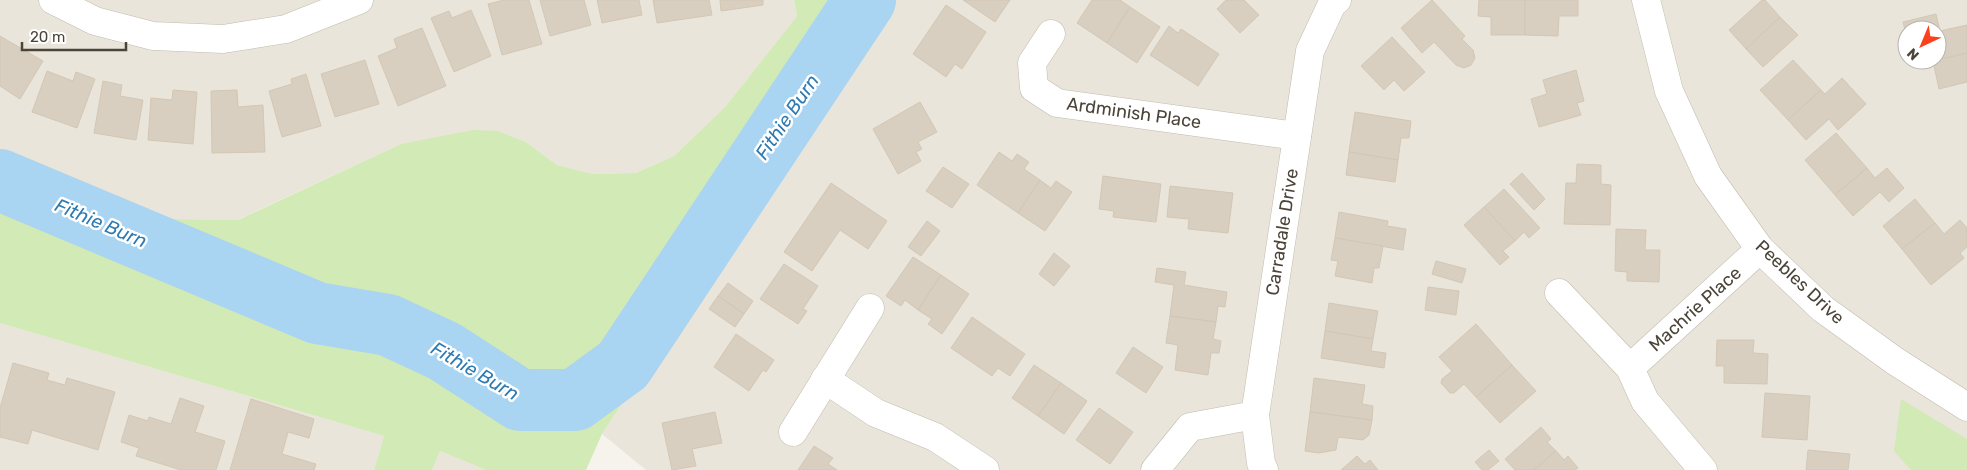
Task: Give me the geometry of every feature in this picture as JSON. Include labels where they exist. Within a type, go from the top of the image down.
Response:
[{"type":"street","points":[[53,0],[95,21],[153,36],[223,39],[286,29],[359,0]]},
{"type":"street","name":"Carradale Drive","points":[[1264,470],[1261,463],[1255,415],[1310,52],[1332,4],[1337,0]]},
{"type":"street","name":"Peebles Drive","points":[[1646,0],[1669,92],[1708,176],[1760,249],[1823,309],[1895,361],[1967,407]]},
{"type":"street","name":"Ardminish Place","points":[[1051,34],[1032,63],[1034,88],[1058,103],[1297,136]]},
{"type":"street","name":"Machrie Place","points":[[1630,368],[1760,249]]},
{"type":"street","points":[[1559,293],[1630,368],[1645,401],[1704,470]]},
{"type":"street","points":[[793,432],[870,308]]},
{"type":"street","points":[[826,379],[876,413],[935,437],[985,470]]},
{"type":"street","points":[[1155,470],[1190,427],[1255,415]]},
{"type":"shaded area","points":[[0,0],[794,0],[797,16],[726,106],[674,156],[636,173],[593,174],[557,165],[526,142],[498,131],[401,144],[237,220],[169,219],[0,149]]},
{"type":"shaded area","points":[[887,0],[1967,0],[1967,470],[646,470],[602,434]]},
{"type":"shaded area","points":[[0,323],[384,436],[374,470],[0,470]]},
{"type":"shaded area","points":[[440,451],[486,470],[432,470]]},
{"type":"green space","points":[[794,0],[887,0],[602,434],[586,470],[486,470],[440,451],[432,470],[374,470],[384,436],[0,323],[0,149],[169,219],[238,220],[401,144],[473,130],[498,131],[526,142],[557,165],[593,174],[636,173],[674,156],[726,106],[797,16]]},
{"type":"green space","points":[[1901,399],[1967,439],[1967,470],[1911,470],[1894,451]]},
{"type":"building","points":[[504,0],[529,0],[542,44],[502,55],[488,4]]},
{"type":"building","points":[[540,0],[584,0],[591,25],[550,36]]},
{"type":"building","points":[[597,0],[639,0],[642,15],[602,23]]},
{"type":"building","points":[[653,0],[709,0],[712,15],[657,23]]},
{"type":"building","points":[[720,0],[763,0],[763,5],[721,11]]},
{"type":"building","points":[[963,0],[1010,0],[995,22]]},
{"type":"building","points":[[1092,0],[1120,0],[1130,7],[1107,43],[1077,23]]},
{"type":"building","points":[[1226,0],[1244,0],[1259,15],[1240,33],[1217,9]]},
{"type":"building","points":[[1432,0],[1465,36],[1462,39],[1473,50],[1475,58],[1471,65],[1464,68],[1456,65],[1434,42],[1422,53],[1401,28]]},
{"type":"building","points":[[1479,0],[1525,0],[1525,35],[1491,35],[1491,17],[1478,16]]},
{"type":"building","points":[[1525,0],[1578,0],[1578,16],[1559,16],[1558,36],[1525,35]]},
{"type":"building","points":[[1762,0],[1765,0],[1780,17],[1746,49],[1729,30]]},
{"type":"building","points":[[946,5],[986,32],[962,69],[955,64],[946,77],[913,54]]},
{"type":"building","points":[[1130,7],[1160,27],[1137,63],[1107,43]]},
{"type":"building","points":[[471,10],[491,56],[454,72],[431,18],[449,11],[452,18]]},
{"type":"building","points":[[1936,14],[1937,20],[1911,20]]},
{"type":"building","points":[[1780,17],[1798,35],[1763,67],[1746,49]]},
{"type":"building","points":[[1967,25],[1967,53],[1947,58],[1947,29]]},
{"type":"building","points":[[1169,26],[1178,33],[1181,29],[1219,54],[1198,86],[1150,55]]},
{"type":"building","points":[[422,28],[446,86],[398,106],[378,56],[397,48],[394,39]]},
{"type":"building","points":[[0,36],[43,61],[20,99],[0,86]]},
{"type":"building","points":[[1392,37],[1425,72],[1404,91],[1394,80],[1384,90],[1361,66]]},
{"type":"building","points":[[1967,53],[1967,82],[1939,89],[1935,70],[1947,70],[1947,58]]},
{"type":"building","points":[[365,60],[379,104],[335,117],[321,74]]},
{"type":"building","points":[[1793,60],[1821,90],[1788,120],[1760,90]]},
{"type":"building","points":[[1576,70],[1584,101],[1577,103],[1581,115],[1539,127],[1531,99],[1547,94],[1543,80]]},
{"type":"building","points":[[47,71],[73,81],[76,72],[95,79],[77,128],[32,112]]},
{"type":"building","points":[[306,74],[321,126],[282,137],[269,91],[292,84],[291,79]]},
{"type":"building","points":[[1842,78],[1866,104],[1838,130],[1829,119],[1806,140],[1788,120],[1821,90],[1825,94]]},
{"type":"building","points":[[103,81],[122,85],[120,96],[143,100],[136,140],[94,133]]},
{"type":"building","points":[[173,90],[197,92],[193,144],[148,140],[151,98],[172,100]]},
{"type":"building","points":[[237,90],[238,107],[263,105],[265,152],[212,153],[211,91]]},
{"type":"building","points":[[920,102],[937,132],[918,142],[922,149],[916,152],[921,161],[898,174],[873,129]]},
{"type":"building","points":[[1355,112],[1411,121],[1409,138],[1401,138],[1398,160],[1349,152]]},
{"type":"building","points":[[1836,133],[1867,168],[1835,195],[1805,160]]},
{"type":"building","points":[[999,152],[1012,161],[1017,154],[1029,162],[1024,169],[1040,180],[1018,213],[977,185]]},
{"type":"building","points":[[1349,152],[1398,160],[1395,182],[1346,175]]},
{"type":"building","points":[[1577,164],[1601,165],[1601,184],[1611,185],[1610,225],[1564,224],[1566,183],[1576,183]]},
{"type":"building","points":[[943,167],[969,184],[952,208],[926,191]]},
{"type":"building","points":[[1867,168],[1875,178],[1887,168],[1904,188],[1889,202],[1880,192],[1853,216],[1835,195]]},
{"type":"building","points":[[1522,173],[1545,199],[1534,210],[1510,184]]},
{"type":"building","points":[[1103,176],[1161,184],[1156,222],[1113,217],[1114,211],[1099,209]]},
{"type":"building","points":[[1040,180],[1051,188],[1056,181],[1072,192],[1045,231],[1018,213]]},
{"type":"building","points":[[831,183],[887,221],[868,249],[840,230],[812,271],[784,252]]},
{"type":"building","points":[[1170,186],[1233,193],[1228,233],[1188,229],[1189,219],[1167,217]]},
{"type":"building","points":[[1504,189],[1540,228],[1529,238],[1524,232],[1515,241],[1484,207]]},
{"type":"building","points":[[1915,199],[1935,223],[1902,249],[1883,226]]},
{"type":"building","points":[[1484,207],[1515,241],[1503,251],[1509,257],[1500,265],[1464,225]]},
{"type":"building","points":[[1339,212],[1388,221],[1387,226],[1406,229],[1403,250],[1335,238]]},
{"type":"building","points":[[1960,220],[1967,228],[1967,247],[1960,253],[1964,258],[1931,285],[1902,249],[1935,223],[1944,234]]},
{"type":"building","points":[[927,221],[940,231],[921,256],[908,247]]},
{"type":"building","points":[[1616,229],[1646,230],[1645,250],[1660,250],[1659,282],[1627,281],[1627,272],[1615,271]]},
{"type":"building","points":[[1335,238],[1383,246],[1379,268],[1374,268],[1372,283],[1335,276],[1338,261],[1331,260]]},
{"type":"building","points":[[1054,253],[1070,266],[1054,286],[1039,274]]},
{"type":"building","points":[[913,257],[941,275],[918,310],[905,300],[901,306],[886,296]]},
{"type":"building","points":[[1436,261],[1466,269],[1462,283],[1432,274]]},
{"type":"building","points":[[784,264],[818,286],[803,309],[807,311],[798,324],[760,299]]},
{"type":"building","points":[[1157,268],[1186,272],[1184,285],[1227,292],[1225,307],[1218,306],[1216,322],[1170,316],[1174,285],[1155,282]]},
{"type":"building","points":[[941,275],[969,294],[942,334],[928,324],[932,319],[918,310]]},
{"type":"building","points":[[728,283],[753,301],[744,314],[718,296]]},
{"type":"building","points":[[1428,287],[1459,291],[1456,315],[1425,310]]},
{"type":"building","points":[[718,296],[744,314],[735,327],[709,309]]},
{"type":"building","points":[[1329,303],[1378,311],[1373,339],[1325,331]]},
{"type":"building","points":[[1170,316],[1216,322],[1213,339],[1221,341],[1219,353],[1211,353],[1208,375],[1175,370],[1178,345],[1166,343]]},
{"type":"building","points":[[972,317],[1025,354],[1010,376],[998,368],[992,376],[951,348]]},
{"type":"building","points":[[1476,324],[1512,365],[1476,397],[1464,384],[1454,393],[1450,393],[1441,383],[1442,379],[1452,371],[1439,357]]},
{"type":"building","points":[[1325,331],[1373,339],[1371,351],[1386,353],[1384,368],[1321,358]]},
{"type":"building","points":[[736,334],[774,360],[766,372],[763,370],[749,391],[714,367]]},
{"type":"building","points":[[1717,340],[1754,340],[1753,353],[1768,354],[1767,384],[1724,383],[1724,366],[1716,366]]},
{"type":"building","points":[[1133,347],[1163,367],[1146,393],[1116,373]]},
{"type":"building","points":[[13,363],[49,373],[47,380],[65,385],[67,378],[115,392],[98,450],[32,430],[28,444],[0,437],[0,408]]},
{"type":"building","points":[[1034,365],[1061,383],[1038,416],[1012,398]]},
{"type":"building","points":[[1512,365],[1536,391],[1500,423],[1476,397]]},
{"type":"building","points":[[1314,378],[1365,385],[1362,404],[1373,406],[1372,420],[1310,412]]},
{"type":"building","points":[[1061,383],[1087,401],[1064,434],[1038,416]]},
{"type":"building","points":[[1765,393],[1810,396],[1807,440],[1762,437]]},
{"type":"building","points":[[180,398],[204,406],[195,432],[225,441],[216,470],[181,470],[136,456],[139,448],[121,442],[129,415],[148,421],[149,417],[171,424]]},
{"type":"building","points":[[251,399],[314,419],[309,438],[288,432],[282,454],[316,464],[314,470],[230,470]]},
{"type":"building","points":[[1099,408],[1133,432],[1110,464],[1076,440]]},
{"type":"building","points":[[715,412],[722,443],[692,449],[696,466],[672,470],[662,423]]},
{"type":"building","points":[[1310,412],[1372,420],[1369,435],[1363,440],[1338,437],[1336,450],[1319,453],[1305,451]]},
{"type":"building","points":[[1541,427],[1551,439],[1547,442],[1556,451],[1534,470],[1515,470],[1505,459]]},
{"type":"building","points":[[814,446],[833,458],[828,464],[837,470],[798,470]]},
{"type":"building","points":[[1489,450],[1499,461],[1488,470],[1482,470],[1475,462]]},
{"type":"building","points":[[1808,450],[1850,454],[1848,470],[1806,470]]},
{"type":"building","points":[[1556,451],[1564,460],[1568,456],[1578,468],[1575,470],[1534,470]]},
{"type":"building","points":[[1357,456],[1365,464],[1370,460],[1378,470],[1341,470]]},
{"type":"waterway","name":"Fithie Burn","points":[[0,180],[317,313],[388,325],[444,351],[520,400],[575,400],[623,365],[865,0]]}]
